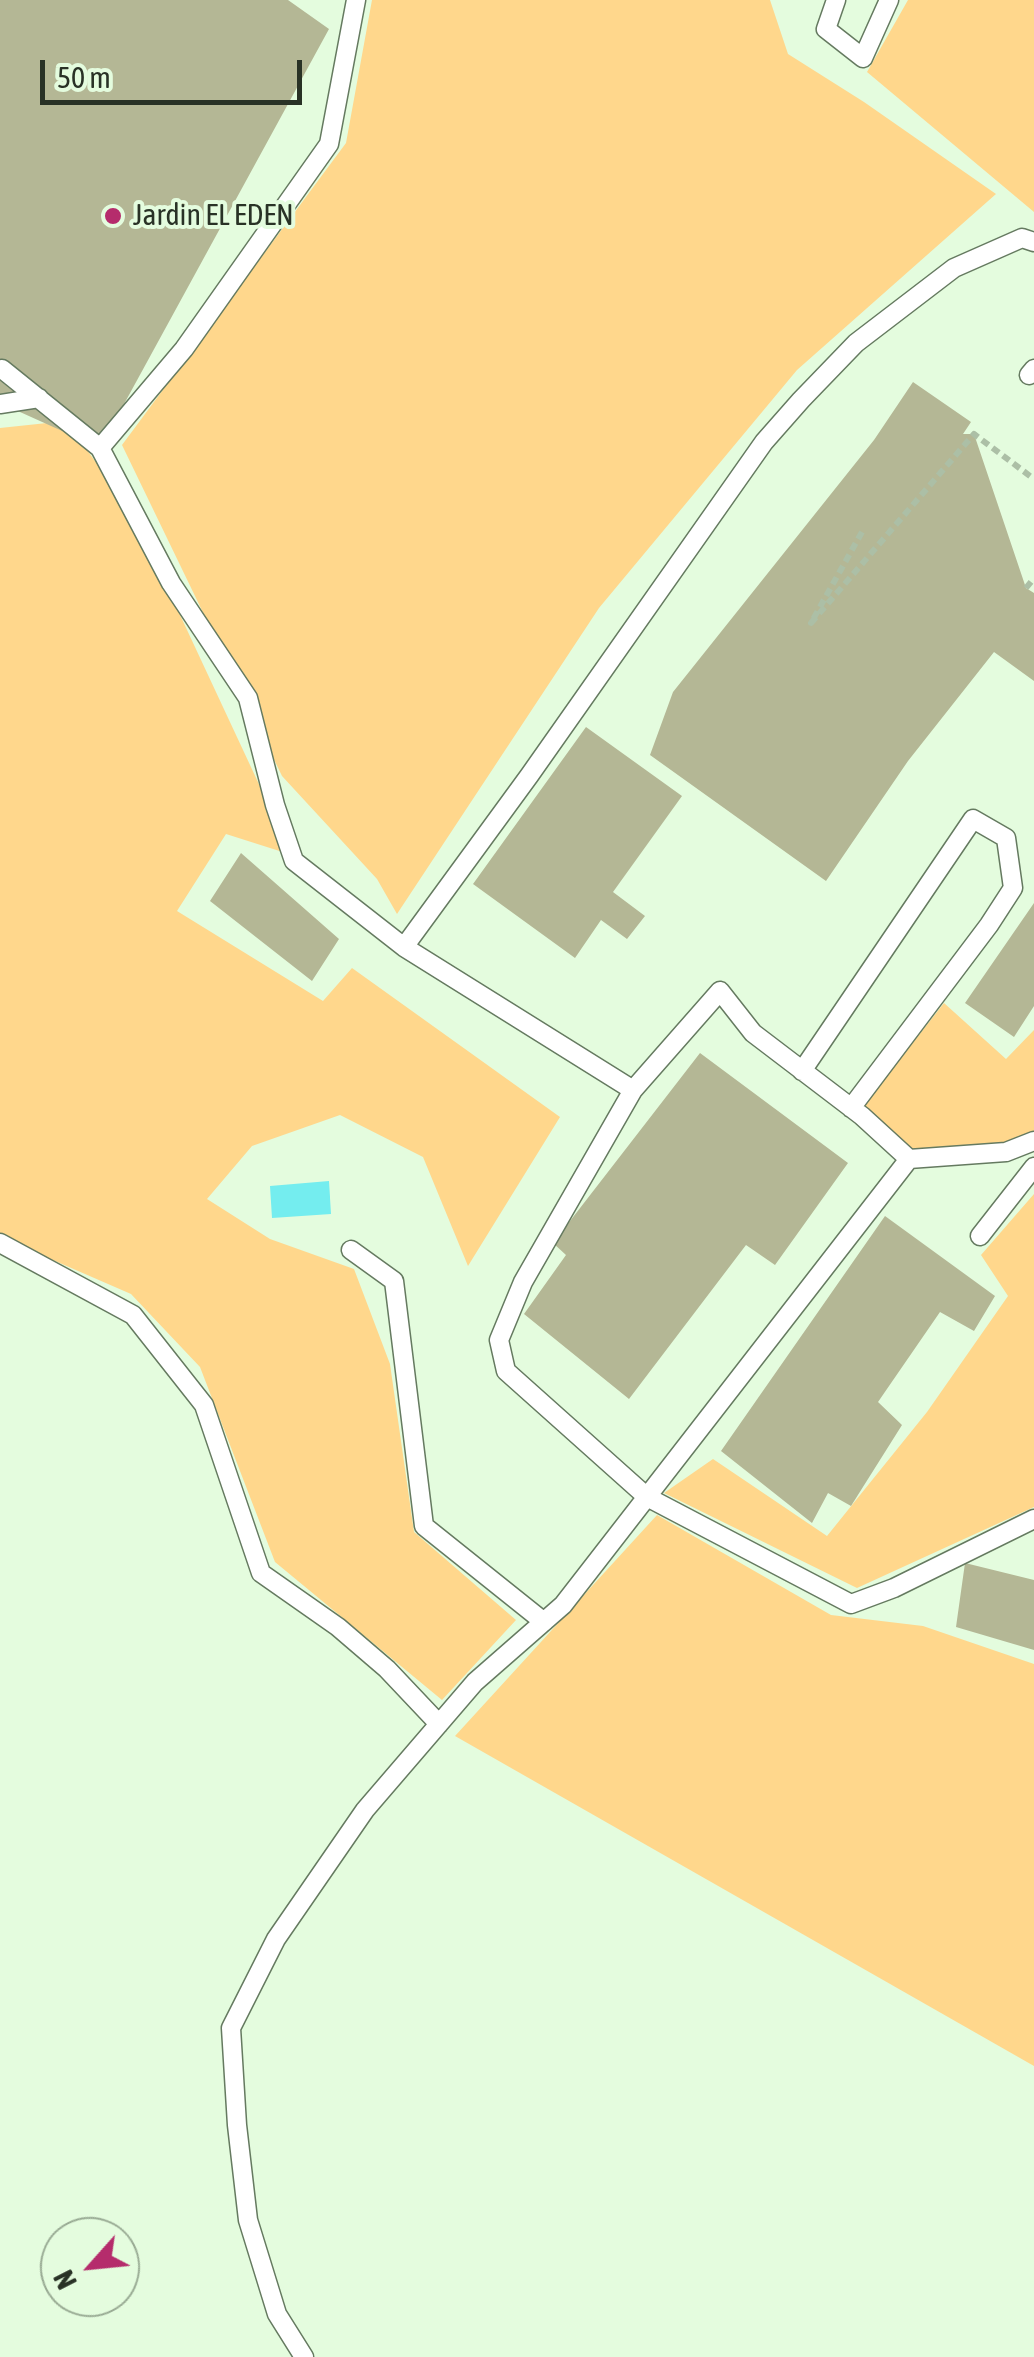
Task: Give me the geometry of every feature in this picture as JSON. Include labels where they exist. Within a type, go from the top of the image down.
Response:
[{"type":"lane","points":[[100,448],[184,349],[329,144],[356,0]]},
{"type":"lane","points":[[836,0],[826,29],[862,58],[889,0]]},
{"type":"lane","points":[[404,947],[764,442],[801,400],[856,343],[954,268],[1022,238],[1034,242]]},
{"type":"lane","points":[[2,369],[100,448],[170,582],[248,698],[275,806],[294,862],[404,947],[633,1090]]},
{"type":"lane","points":[[0,404],[39,398]]},
{"type":"lane","points":[[802,1070],[972,818],[1006,838],[1012,888],[989,925],[851,1108]]},
{"type":"lane","points":[[1034,1141],[1006,1152],[909,1159],[851,1108],[753,1034],[720,991],[633,1090],[523,1282],[499,1340],[506,1370],[647,1497],[852,1604],[894,1588],[1034,1519]]},
{"type":"lane","points":[[304,2357],[277,2314],[248,2220],[231,2028],[288,1923],[364,1810],[475,1682],[562,1605],[909,1159]]},
{"type":"lane","points":[[980,1236],[1034,1167]]},
{"type":"lane","points":[[0,1243],[133,1314],[204,1405],[261,1572],[338,1627],[438,1724]]},
{"type":"lane","points":[[351,1250],[394,1282],[424,1526],[544,1622]]},
{"type":"path","points":[[862,532],[812,622],[974,434],[1034,479]]},
{"type":"path","points":[[1026,588],[1034,578]]},
{"type":"shaded area","points":[[372,0],[770,0],[788,54],[996,194],[797,370],[599,608],[397,914],[377,879],[282,776],[122,445],[346,143]]},
{"type":"shaded area","points":[[908,0],[1034,0],[1034,212],[867,72]]},
{"type":"shaded area","points":[[66,421],[132,512],[292,855],[226,834],[177,911],[323,1001],[352,968],[560,1117],[468,1266],[423,1157],[340,1115],[252,1146],[207,1199],[270,1239],[354,1269],[390,1364],[414,1532],[516,1620],[442,1700],[275,1562],[200,1367],[131,1294],[0,1237],[0,428]]},
{"type":"shaded area","points":[[944,1003],[1006,1059],[1034,1030],[1034,1131],[1001,1144],[913,1150],[864,1105]]},
{"type":"shaded area","points":[[1034,1194],[1034,1507],[857,1588],[664,1493],[713,1459],[827,1536],[927,1412],[1008,1296],[981,1255]]},
{"type":"shaded area","points":[[657,1515],[831,1615],[923,1626],[1034,1664],[1034,2066],[455,1736]]},
{"type":"water","points":[[329,1181],[331,1214],[272,1218],[270,1186]]},
{"type":"building","name":"Jardin EL EDEN","points":[[0,0],[288,0],[329,29],[100,448],[0,403]]},
{"type":"building","points":[[913,382],[971,422],[963,434],[974,434],[1026,588],[1034,593],[1034,681],[994,652],[908,761],[826,881],[650,755],[673,692],[874,440]]},
{"type":"building","points":[[586,727],[682,796],[613,892],[645,916],[627,939],[601,920],[575,958],[473,884]]},
{"type":"building","points":[[241,853],[339,939],[312,981],[210,901]]},
{"type":"building","points":[[1034,903],[1034,1006],[1014,1037],[965,1003]]},
{"type":"building","points":[[700,1053],[848,1163],[775,1265],[746,1245],[629,1399],[524,1314],[566,1255],[553,1243]]},
{"type":"building","points":[[885,1216],[995,1296],[974,1331],[940,1312],[878,1402],[902,1425],[851,1506],[828,1493],[812,1523],[721,1451]]},
{"type":"building","points":[[965,1563],[1034,1580],[1034,1650],[956,1627]]},
{"type":"place","name":"Jardin EL EDEN","points":[[113,216]]}]
